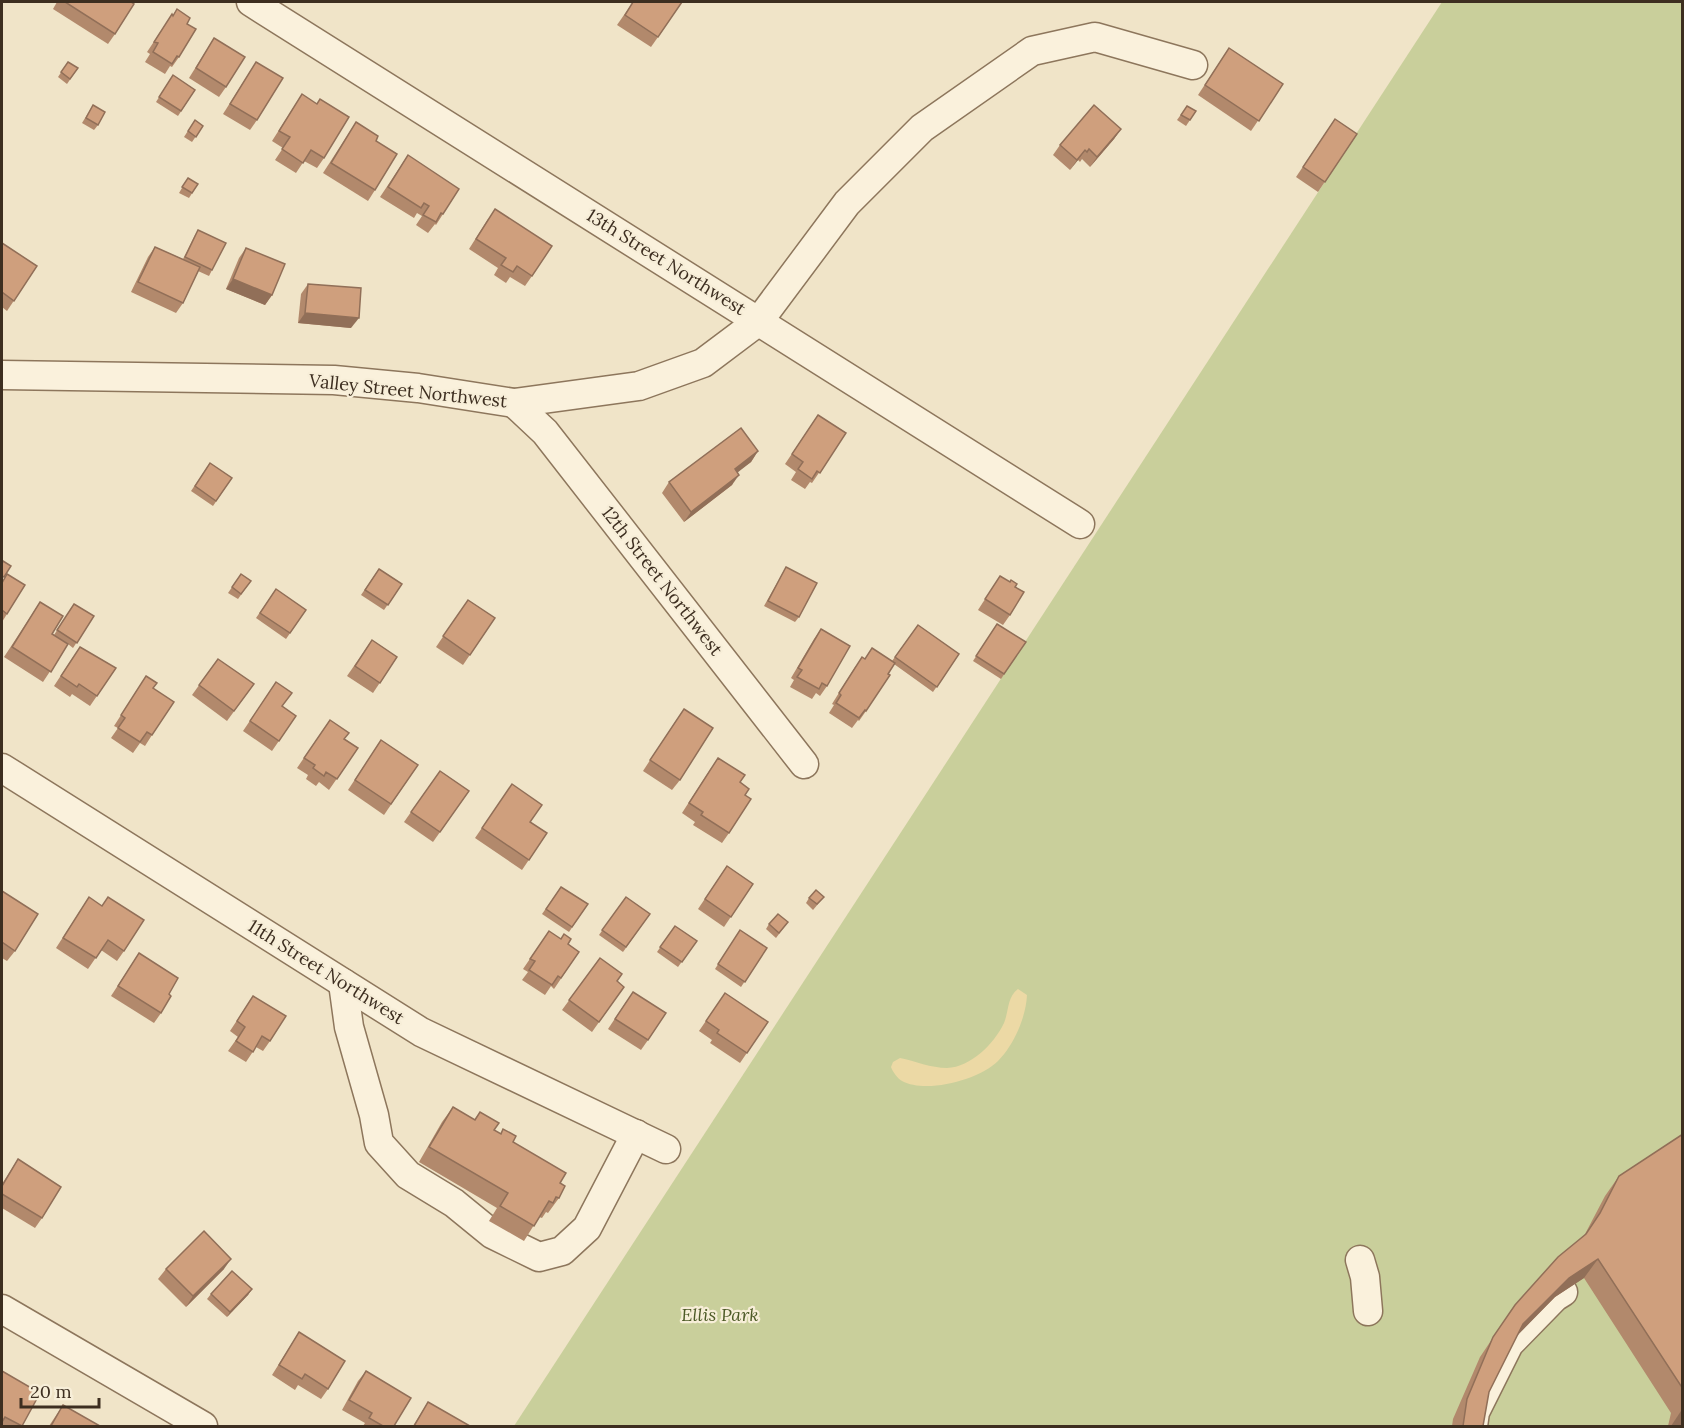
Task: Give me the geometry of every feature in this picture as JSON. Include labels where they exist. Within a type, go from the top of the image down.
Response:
[{"type":"street","name":"13th Street Northwest","points":[[251,2],[1080,525]]},
{"type":"street","name":"Valley Street Northwest","points":[[2,375],[334,380],[418,388],[514,403],[639,386],[703,363],[759,321],[848,203],[922,128],[1032,51],[1095,37],[1193,65]]},
{"type":"street","name":"12th Street Northwest","points":[[514,403],[545,432],[804,764]]},
{"type":"street","name":"11th Street Northwest","points":[[2,768],[421,1032],[666,1149]]},
{"type":"street","points":[[343,983],[349,1026],[374,1115],[379,1143],[408,1175],[454,1203],[492,1234],[539,1257],[562,1251],[588,1228],[636,1134]]},
{"type":"street","points":[[1360,1260],[1365,1277],[1368,1311]]},
{"type":"street","points":[[1473,1426],[1475,1412],[1509,1344],[1555,1297],[1584,1278]]},
{"type":"street","points":[[2,1309],[202,1426]]},
{"type":"green space","name":"Ellis Park","points":[[1442,2],[1682,2],[1682,1426],[514,1426]]},
{"type":"sand","points":[[1018,989],[1027,995],[1022,1021],[1009,1047],[989,1068],[952,1083],[924,1086],[902,1081],[894,1073],[891,1067],[893,1062],[900,1058],[941,1068],[956,1067],[973,1059],[1000,1031],[1010,1000]]},
{"type":"building","points":[[65,2],[131,2],[134,4],[115,34]]},
{"type":"building","points":[[633,2],[682,2],[658,37],[625,15]]},
{"type":"building","points":[[177,9],[190,18],[187,24],[196,29],[179,57],[177,56],[172,64],[153,52],[158,43],[154,42]]},
{"type":"building","points":[[214,38],[245,57],[226,87],[196,68]]},
{"type":"building","points":[[1229,48],[1283,84],[1259,121],[1205,85]]},
{"type":"building","points":[[68,62],[78,68],[70,79],[61,72]]},
{"type":"building","points":[[256,62],[283,78],[257,120],[230,104]]},
{"type":"building","points":[[173,75],[195,90],[181,111],[159,97]]},
{"type":"building","points":[[302,94],[317,104],[320,99],[349,117],[324,158],[311,150],[303,163],[282,149],[290,137],[279,131]]},
{"type":"building","points":[[93,105],[105,112],[98,125],[86,118]]},
{"type":"building","points":[[1094,105],[1121,129],[1097,157],[1089,149],[1087,152],[1085,150],[1077,160],[1060,145]]},
{"type":"building","points":[[1187,106],[1196,111],[1190,120],[1181,115]]},
{"type":"building","points":[[1335,119],[1357,134],[1325,182],[1303,167]]},
{"type":"building","points":[[195,120],[203,126],[196,137],[188,131]]},
{"type":"building","points":[[356,122],[378,136],[376,141],[397,154],[375,190],[331,163]]},
{"type":"building","points":[[408,155],[459,189],[436,222],[423,215],[429,206],[424,203],[421,208],[388,187]]},
{"type":"building","points":[[188,178],[198,184],[192,193],[182,187]]},
{"type":"building","points":[[495,209],[552,246],[532,276],[517,266],[513,272],[501,265],[506,258],[476,239]]},
{"type":"building","points":[[198,230],[226,243],[212,270],[185,257]]},
{"type":"building","points":[[2,243],[37,266],[14,301],[2,292]]},
{"type":"building","points":[[155,247],[200,267],[183,303],[138,282]]},
{"type":"building","points":[[246,248],[285,264],[272,295],[233,279]]},
{"type":"building","points":[[308,284],[361,288],[359,318],[305,313]]},
{"type":"building","points":[[818,415],[846,433],[820,473],[817,471],[812,479],[798,469],[803,462],[792,454]]},
{"type":"building","points":[[741,428],[758,451],[735,469],[739,475],[691,512],[669,482]]},
{"type":"building","points":[[210,463],[232,478],[216,501],[195,486]]},
{"type":"building","points":[[3,561],[11,566],[4,577],[2,576]]},
{"type":"building","points":[[786,567],[817,583],[799,617],[768,601]]},
{"type":"building","points":[[379,569],[402,584],[388,605],[365,590]]},
{"type":"building","points":[[7,574],[25,585],[7,614],[2,610],[2,583]]},
{"type":"building","points":[[241,574],[251,581],[241,594],[232,587]]},
{"type":"building","points":[[1000,576],[1017,584],[1015,587],[1024,592],[1010,615],[985,599]]},
{"type":"building","points":[[276,589],[306,610],[290,633],[260,613]]},
{"type":"building","points":[[468,600],[495,618],[470,655],[443,636]]},
{"type":"building","points":[[40,602],[63,616],[52,634],[68,644],[51,672],[12,647]]},
{"type":"building","points":[[74,604],[94,616],[77,643],[57,630]]},
{"type":"building","points":[[997,624],[1026,642],[1004,674],[976,656]]},
{"type":"building","points":[[918,625],[959,654],[937,687],[895,657]]},
{"type":"building","points":[[821,629],[850,646],[827,686],[822,683],[819,689],[797,677],[802,670],[798,668]]},
{"type":"building","points":[[372,640],[397,657],[380,683],[355,666]]},
{"type":"building","points":[[80,647],[116,668],[97,696],[79,684],[77,687],[61,676]]},
{"type":"building","points":[[872,648],[895,663],[888,674],[890,675],[859,718],[836,703],[841,695],[839,693],[862,657],[865,659]]},
{"type":"building","points":[[218,659],[254,684],[234,711],[199,685]]},
{"type":"building","points":[[146,676],[157,683],[153,688],[174,702],[152,735],[147,732],[140,742],[118,728],[125,718],[121,715]]},
{"type":"building","points":[[276,682],[292,693],[282,706],[296,716],[279,741],[250,721]]},
{"type":"building","points":[[684,709],[713,728],[680,780],[650,760]]},
{"type":"building","points":[[330,720],[349,733],[344,739],[358,748],[337,779],[326,772],[324,776],[313,768],[315,765],[304,758]]},
{"type":"building","points":[[381,740],[418,765],[391,804],[355,780]]},
{"type":"building","points":[[718,758],[745,775],[740,782],[749,789],[745,795],[751,799],[729,833],[701,815],[703,812],[689,803]]},
{"type":"building","points":[[440,771],[469,791],[440,832],[411,812]]},
{"type":"building","points":[[512,784],[542,805],[530,822],[547,833],[529,860],[482,828]]},
{"type":"building","points":[[727,866],[753,884],[731,917],[705,899]]},
{"type":"building","points":[[561,887],[588,904],[572,927],[546,909]]},
{"type":"building","points":[[816,890],[824,897],[817,904],[809,898]]},
{"type":"building","points":[[2,891],[38,914],[15,951],[2,942]]},
{"type":"building","points":[[89,897],[102,906],[108,897],[144,920],[124,951],[108,940],[96,958],[63,938]]},
{"type":"building","points":[[626,897],[650,914],[626,947],[602,930]]},
{"type":"building","points":[[778,914],[788,922],[779,933],[769,924]]},
{"type":"building","points":[[675,926],[697,941],[682,962],[660,947]]},
{"type":"building","points":[[740,930],[767,948],[745,982],[718,964]]},
{"type":"building","points":[[549,931],[561,939],[564,934],[571,939],[568,944],[579,952],[561,978],[558,976],[552,985],[529,970],[535,961],[530,959]]},
{"type":"building","points":[[139,953],[178,978],[161,1013],[118,986]]},
{"type":"building","points":[[600,958],[622,974],[617,981],[624,987],[599,1022],[569,1000]]},
{"type":"building","points":[[633,992],[666,1013],[648,1040],[615,1019]]},
{"type":"building","points":[[725,993],[768,1022],[747,1053],[717,1033],[719,1030],[706,1021]]},
{"type":"building","points":[[253,996],[286,1016],[270,1041],[262,1036],[253,1052],[236,1041],[245,1027],[237,1021]]},
{"type":"building","points":[[453,1107],[475,1120],[480,1112],[499,1123],[494,1130],[501,1134],[503,1129],[516,1136],[513,1142],[566,1173],[560,1183],[565,1186],[559,1198],[556,1197],[553,1203],[549,1201],[534,1226],[500,1206],[508,1193],[429,1147]]},
{"type":"building","points":[[1683,1134],[1683,1389],[1598,1259],[1569,1278],[1523,1324],[1489,1392],[1483,1426],[1463,1426],[1467,1399],[1493,1337],[1515,1305],[1558,1257],[1586,1234],[1619,1176]]},
{"type":"building","points":[[18,1159],[61,1187],[42,1218],[2,1194],[2,1186]]},
{"type":"building","points":[[204,1231],[231,1259],[193,1296],[166,1269]]},
{"type":"building","points":[[232,1271],[252,1289],[230,1312],[211,1294]]},
{"type":"building","points":[[299,1332],[345,1361],[328,1389],[305,1374],[302,1379],[279,1365]]},
{"type":"building","points":[[2,1371],[40,1393],[22,1426],[5,1417],[2,1422]]},
{"type":"building","points":[[366,1371],[411,1398],[394,1426],[383,1426],[369,1418],[372,1413],[349,1400]]},
{"type":"building","points":[[428,1402],[470,1426],[414,1426]]},
{"type":"building","points":[[63,1405],[100,1426],[51,1426]]}]
